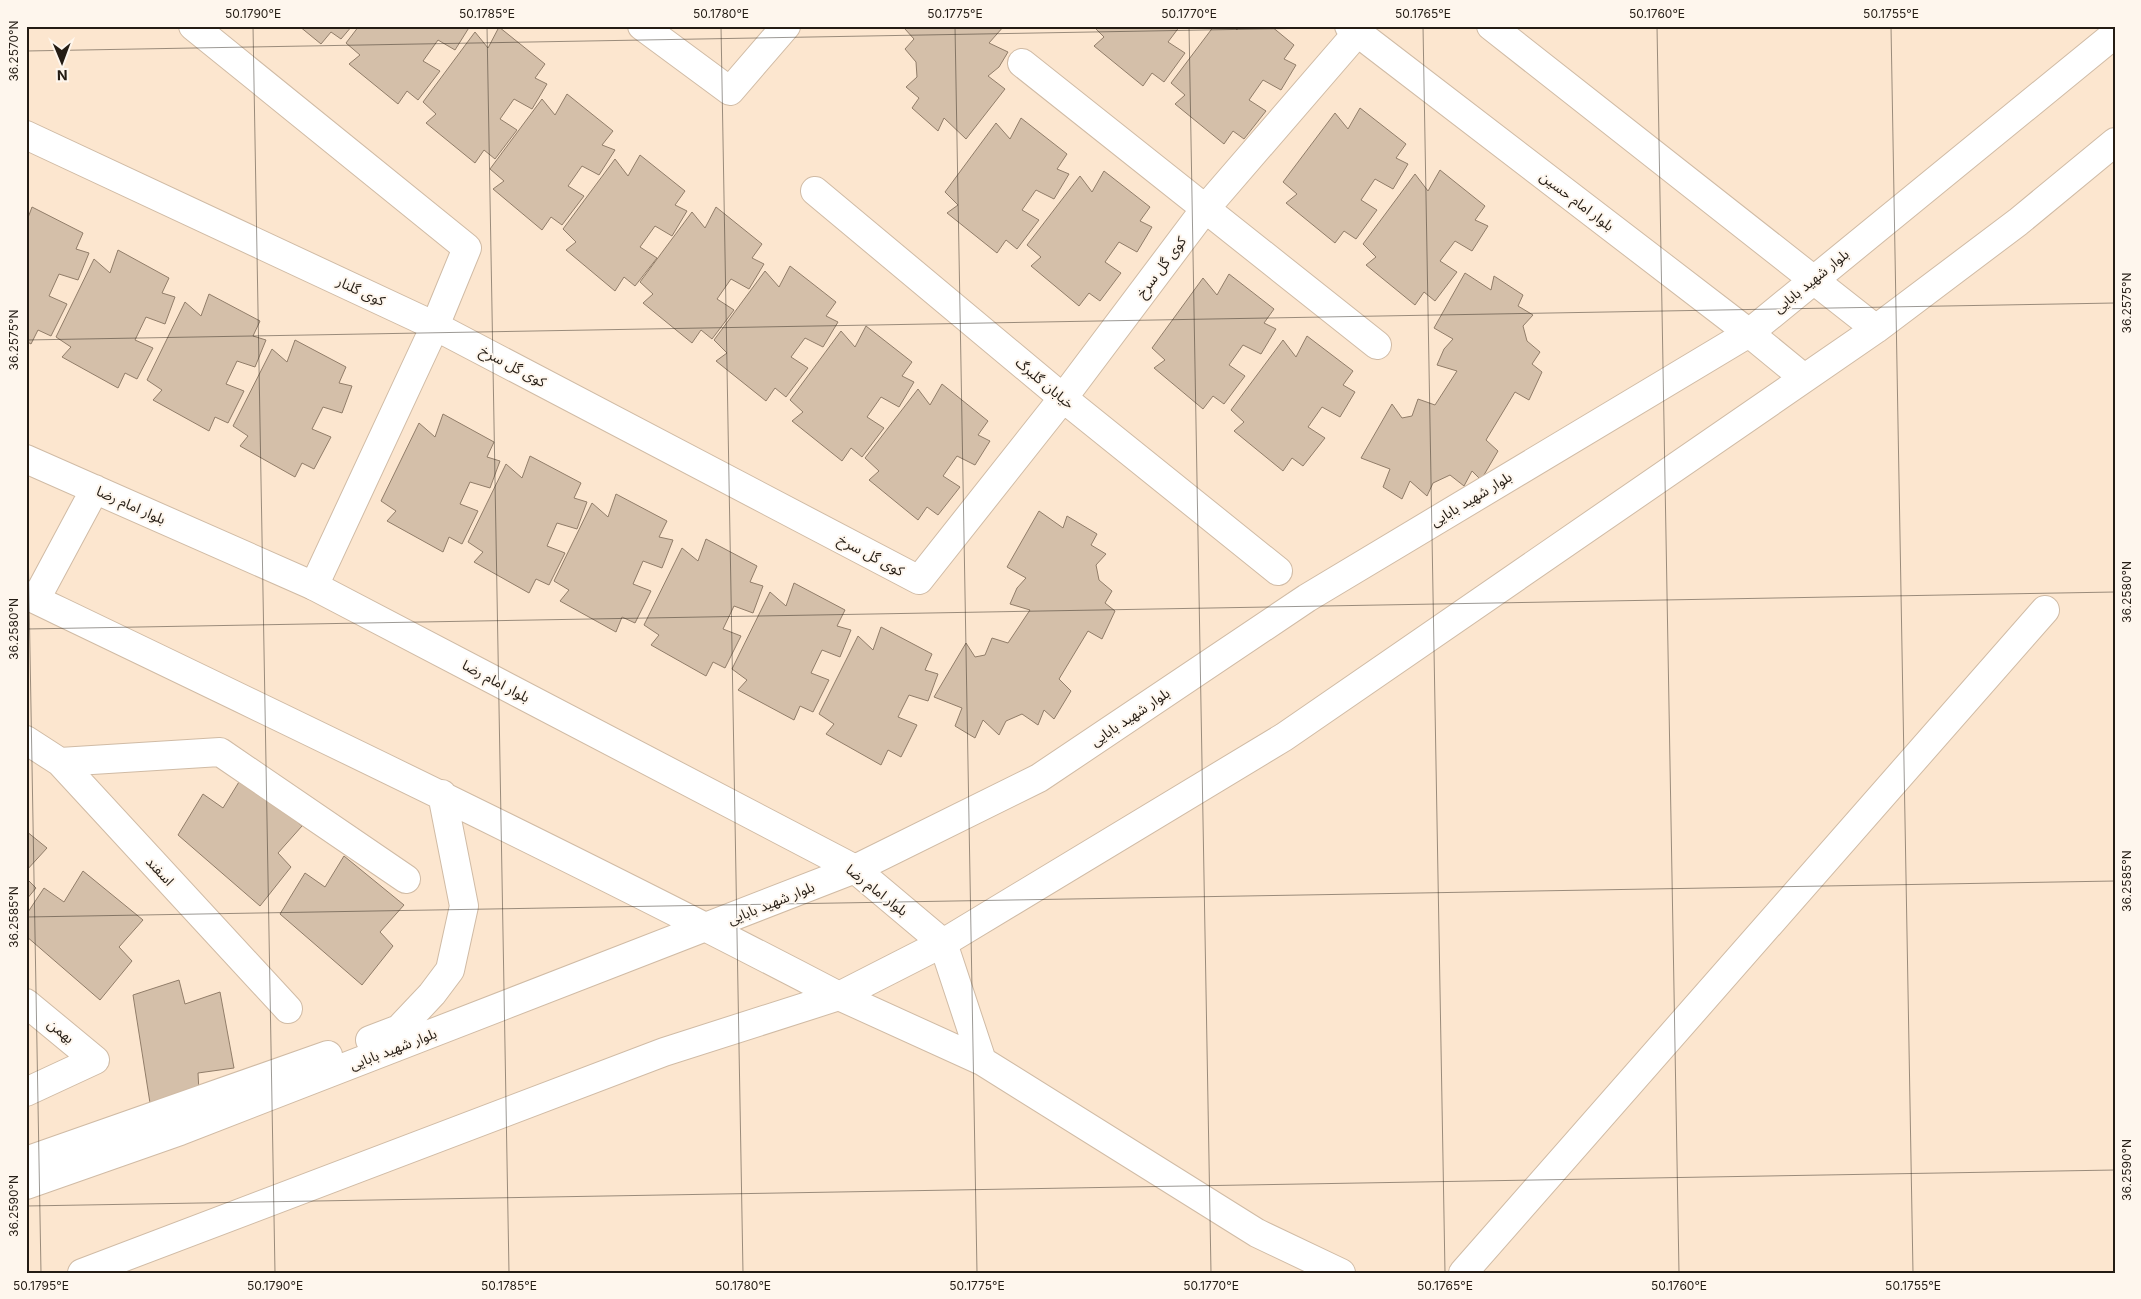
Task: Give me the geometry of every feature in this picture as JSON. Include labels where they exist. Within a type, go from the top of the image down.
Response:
[{"type":"main road","points":[[193,26],[467,248],[435,326],[314,586]]},
{"type":"main road","points":[[642,26],[730,91],[786,26]]},
{"type":"main road","points":[[1491,26],[1876,329]]},
{"type":"main road","name":"کوی گل سرخ","points":[[435,326],[918,580],[1063,398],[1205,209],[1353,30]]},
{"type":"main road","name":"بلوار امام حسین","points":[[1353,30],[1749,333],[1804,378]]},
{"type":"main road","name":"بلوار شهید بابایی","points":[[26,1185],[180,1132],[855,870],[1038,778],[1307,598],[1749,333],[2115,34]]},
{"type":"main road","points":[[1022,63],[1377,345]]},
{"type":"main road","name":"کوی گلنار","points":[[26,135],[435,326]]},
{"type":"main road","points":[[82,1273],[664,1052],[839,996],[943,943],[1284,737],[1876,329],[2018,222],[2115,142]]},
{"type":"main road","name":"خیابان گلبرگ","points":[[815,191],[1063,398],[1278,572]]},
{"type":"main road","name":"بلوار امام رضا","points":[[26,458],[314,586],[855,870],[943,943]]},
{"type":"main road","points":[[95,489],[31,597],[442,794],[839,996],[982,1061],[1257,1233],[1341,1273]]},
{"type":"main road","points":[[1463,1273],[2044,610]]},
{"type":"main road","name":"اسفند","points":[[26,740],[60,762],[288,1009]]},
{"type":"main road","points":[[60,762],[220,752],[406,879]]},
{"type":"main road","points":[[26,1161],[400,1029],[432,994],[450,970],[464,906],[442,794]]},
{"type":"main road","points":[[943,943],[982,1061]]},
{"type":"main road","name":"بهمن","points":[[26,1003],[95,1060],[26,1092]]},
{"type":"building","points":[[299,26],[352,26],[341,39],[331,32],[321,44]]},
{"type":"building","points":[[359,26],[470,26],[455,50],[438,40],[423,61],[440,71],[418,100],[407,91],[398,104],[349,64],[360,55],[346,43]]},
{"type":"building","points":[[907,26],[1004,26],[989,43],[1008,52],[999,67],[988,76],[1005,89],[966,139],[944,118],[938,131],[912,108],[919,98],[906,87],[917,77],[916,62],[905,49],[914,39],[905,29]]},
{"type":"building","points":[[1093,26],[1180,26],[1168,42],[1185,53],[1164,82],[1152,73],[1143,86],[1094,46],[1104,37]]},
{"type":"building","points":[[1214,26],[1234,26],[1237,30],[1238,26],[1271,26],[1294,45],[1284,59],[1296,65],[1281,90],[1263,80],[1249,100],[1266,111],[1244,139],[1233,131],[1224,144],[1175,104],[1185,95],[1171,83]]},
{"type":"building","points":[[499,27],[545,64],[535,78],[547,84],[532,109],[514,99],[500,119],[517,130],[495,159],[484,150],[475,163],[426,123],[436,114],[423,102],[475,32],[488,48]]},
{"type":"building","points":[[567,94],[613,131],[602,145],[615,150],[599,175],[582,166],[568,186],[584,196],[562,225],[551,217],[542,230],[493,189],[504,181],[490,169],[542,99],[555,115]]},
{"type":"building","points":[[1360,108],[1406,144],[1396,158],[1408,164],[1393,189],[1375,179],[1361,200],[1377,210],[1356,239],[1344,231],[1335,243],[1286,203],[1297,194],[1283,182],[1335,113],[1348,129]]},
{"type":"building","points":[[1021,118],[1067,154],[1057,169],[1069,174],[1054,199],[1036,190],[1022,210],[1039,220],[1017,249],[1006,240],[997,253],[947,213],[958,205],[945,192],[996,123],[1010,139]]},
{"type":"building","points":[[640,155],[685,191],[675,205],[687,211],[672,236],[655,226],[640,247],[657,258],[635,286],[624,277],[615,291],[566,250],[576,242],[563,229],[615,159],[628,176]]},
{"type":"building","points":[[1440,170],[1485,206],[1475,220],[1488,226],[1472,251],[1455,241],[1440,261],[1457,272],[1435,301],[1424,292],[1415,305],[1366,265],[1376,257],[1363,244],[1415,174],[1428,191]]},
{"type":"building","points":[[1104,171],[1150,207],[1140,221],[1152,227],[1137,252],[1119,242],[1105,262],[1121,273],[1100,301],[1089,293],[1079,306],[1031,266],[1041,257],[1027,245],[1080,176],[1092,192]]},
{"type":"building","points":[[32,207],[83,233],[76,249],[89,253],[78,280],[59,274],[49,296],[67,304],[51,336],[38,330],[31,344],[26,341],[26,223]]},
{"type":"building","points":[[716,207],[762,244],[752,258],[764,264],[749,289],[731,279],[717,299],[734,310],[712,339],[701,330],[692,343],[643,303],[653,294],[640,282],[692,212],[705,228]]},
{"type":"building","points":[[118,250],[169,278],[162,293],[175,297],[165,324],[146,317],[135,340],[153,348],[137,379],[125,373],[118,388],[62,357],[71,347],[56,337],[94,259],[110,273]]},
{"type":"building","points":[[790,266],[836,302],[826,316],[838,322],[823,347],[805,338],[791,357],[808,368],[786,397],[775,388],[766,401],[716,361],[727,353],[714,340],[765,271],[779,287]]},
{"type":"building","points":[[1465,273],[1491,290],[1494,276],[1523,295],[1518,306],[1533,315],[1523,326],[1527,341],[1540,352],[1532,364],[1542,372],[1529,400],[1515,392],[1486,440],[1498,451],[1481,480],[1472,471],[1464,486],[1450,475],[1433,483],[1427,496],[1410,481],[1402,499],[1383,487],[1390,469],[1361,458],[1392,404],[1402,418],[1412,416],[1418,399],[1435,405],[1457,371],[1437,365],[1444,349],[1453,339],[1434,328]]},
{"type":"building","points":[[1229,274],[1274,309],[1264,323],[1276,329],[1261,354],[1243,345],[1229,365],[1245,376],[1224,404],[1213,396],[1203,409],[1154,368],[1165,360],[1152,348],[1203,278],[1217,295]]},
{"type":"building","points":[[209,294],[260,321],[253,336],[266,340],[255,367],[237,361],[226,384],[244,391],[228,423],[215,417],[209,431],[153,400],[162,390],[147,380],[185,302],[201,316]]},
{"type":"building","points":[[866,326],[912,362],[902,376],[914,382],[899,407],[881,397],[867,417],[884,428],[862,457],[851,448],[842,461],[792,421],[803,412],[790,400],[841,331],[855,347]]},
{"type":"building","points":[[1307,336],[1353,371],[1343,385],[1355,392],[1340,417],[1322,407],[1308,427],[1325,438],[1303,466],[1292,458],[1283,471],[1234,431],[1244,422],[1231,410],[1283,340],[1296,357]]},
{"type":"building","points":[[295,340],[346,367],[339,383],[352,386],[342,413],[323,407],[312,429],[331,437],[314,469],[302,463],[295,477],[240,446],[248,436],[233,426],[272,349],[287,362]]},
{"type":"building","points":[[942,384],[988,421],[978,435],[990,441],[975,465],[957,456],[943,476],[960,487],[938,515],[927,507],[918,520],[869,480],[879,471],[865,458],[918,389],[930,405]]},
{"type":"building","points":[[443,414],[494,442],[487,457],[500,461],[490,488],[470,482],[460,504],[478,511],[462,544],[449,537],[443,552],[387,521],[396,511],[381,501],[419,423],[435,437]]},
{"type":"building","points":[[530,456],[581,483],[574,498],[587,502],[577,529],[557,523],[547,546],[565,553],[549,585],[536,579],[529,593],[474,562],[483,552],[468,542],[506,464],[522,478]]},
{"type":"building","points":[[616,494],[667,521],[659,537],[673,540],[662,568],[643,561],[633,584],[651,591],[635,623],[622,617],[616,632],[560,601],[569,590],[554,581],[592,503],[608,517]]},
{"type":"building","points":[[1039,511],[1063,528],[1067,516],[1097,534],[1091,545],[1106,554],[1096,565],[1099,580],[1112,591],[1105,603],[1115,611],[1102,639],[1088,631],[1059,679],[1071,691],[1054,719],[1044,710],[1038,725],[1022,714],[1006,721],[999,735],[983,720],[975,738],[955,726],[962,708],[934,697],[966,643],[975,657],[985,655],[992,638],[1008,643],[1030,610],[1010,604],[1017,588],[1026,578],[1007,567]]},
{"type":"building","points":[[706,539],[757,566],[750,582],[763,586],[753,613],[734,606],[723,629],[741,636],[725,668],[713,662],[706,676],[651,645],[659,635],[644,625],[682,548],[698,561]]},
{"type":"building","points":[[794,583],[845,610],[837,626],[851,630],[840,657],[822,650],[811,673],[829,680],[813,712],[800,706],[794,720],[738,690],[747,680],[732,669],[770,592],[786,606]]},
{"type":"building","points":[[881,627],[932,654],[925,670],[938,674],[928,701],[909,695],[898,717],[917,725],[901,757],[888,750],[881,765],[826,734],[834,724],[819,714],[858,636],[873,650]]},
{"type":"building","points":[[242,777],[302,826],[278,853],[291,867],[260,906],[178,835],[203,794],[223,808]]},
{"type":"building","points":[[26,831],[47,848],[26,871]]},
{"type":"building","points":[[344,856],[404,905],[380,932],[393,946],[362,985],[280,914],[305,873],[325,887]]},
{"type":"building","points":[[83,871],[143,920],[119,947],[132,961],[100,1000],[26,936],[26,915],[44,888],[64,902]]},
{"type":"building","points":[[26,878],[36,888],[26,900]]},
{"type":"building","points":[[179,980],[185,1004],[220,992],[234,1068],[198,1073],[199,1092],[150,1103],[133,995]]}]
